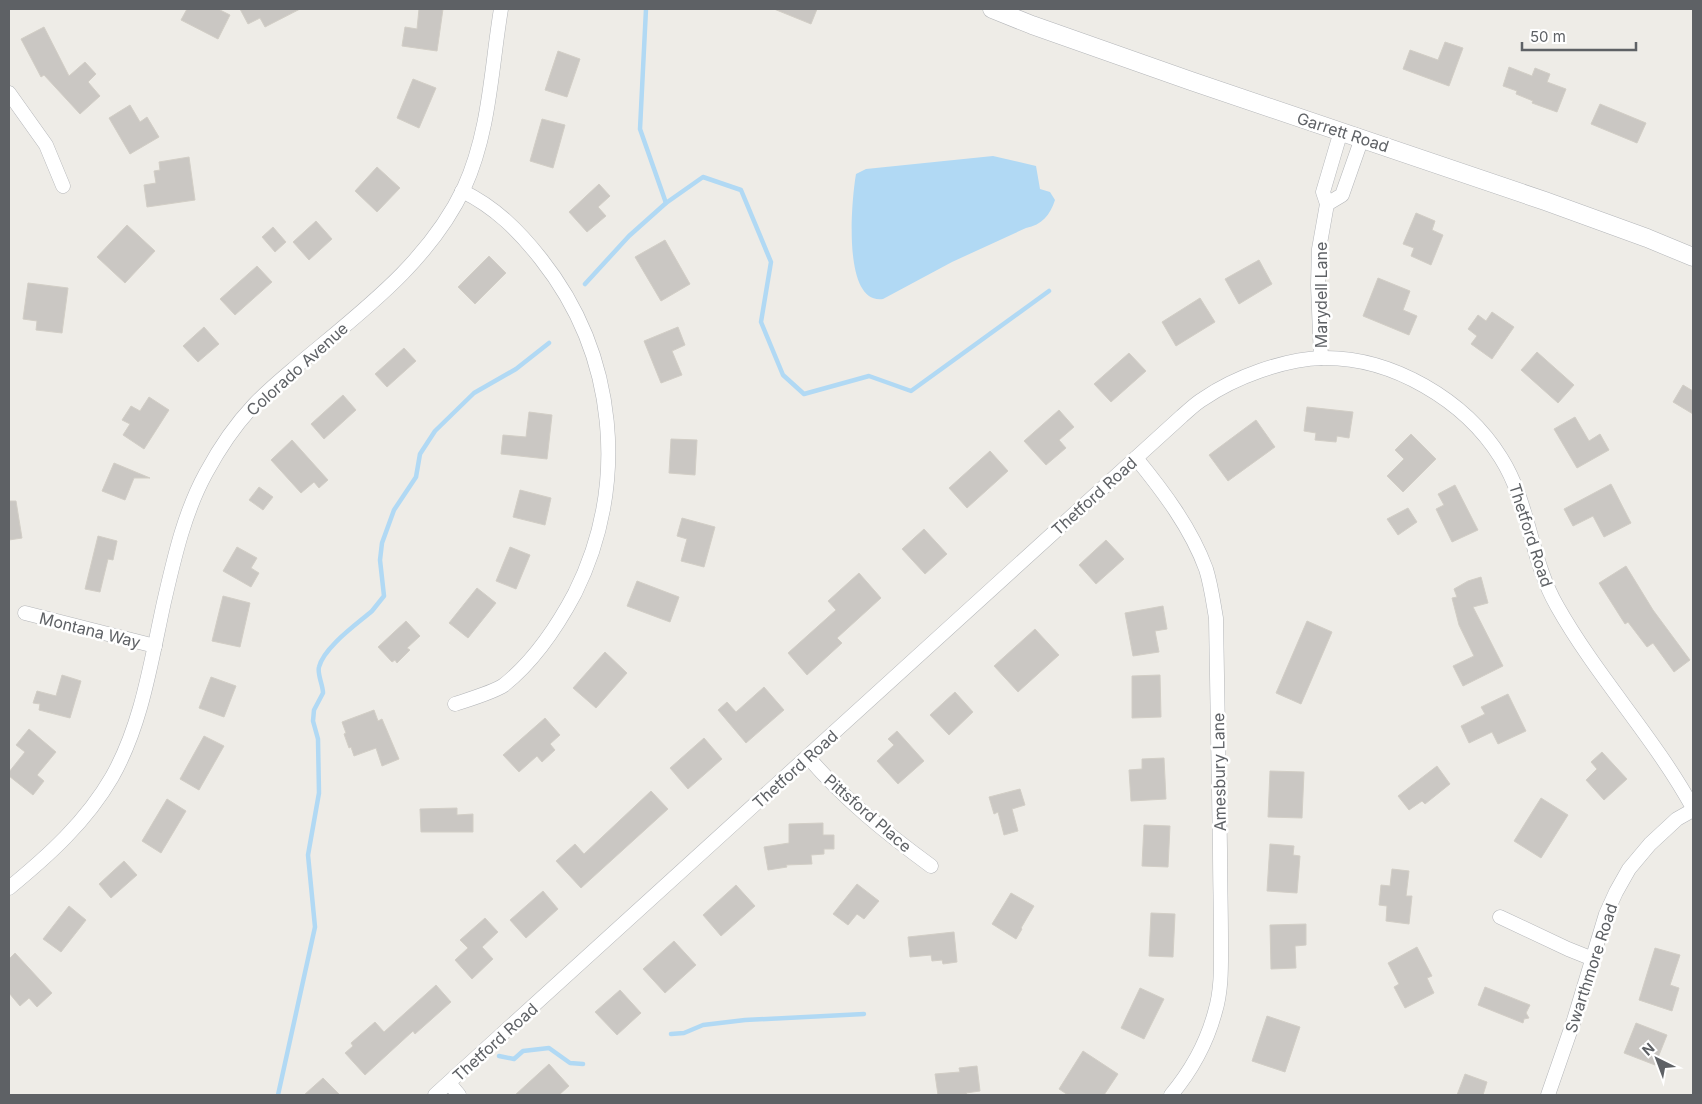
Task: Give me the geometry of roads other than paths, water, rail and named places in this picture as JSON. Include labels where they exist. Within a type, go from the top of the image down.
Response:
[{"type":"street","name":"Colorado Avenue","points":[[9,888],[45,858],[71,832],[88,812],[111,778],[133,730],[140,708],[178,546],[188,514],[204,476],[228,436],[269,390],[376,299],[412,264],[434,238],[462,191],[478,148],[486,117],[500,9]]},
{"type":"street","name":"Garrett Road","points":[[992,9],[1032,25],[1554,204],[1693,257]]},
{"type":"street","points":[[9,93],[46,145],[62,186]]},
{"type":"street","name":"Marydell Lane","points":[[1321,358],[1318,285],[1319,258],[1327,204],[1323,192],[1341,131]]},
{"type":"street","points":[[1327,204],[1342,195],[1362,138]]},
{"type":"street","points":[[455,704],[502,686],[528,662],[568,607],[591,556],[603,514],[608,468],[604,393],[576,313],[553,274],[515,229],[479,199],[462,191]]},
{"type":"street","name":"Thetford Road","points":[[435,1095],[1202,399],[1227,384],[1260,371],[1291,362],[1321,358],[1338,359],[1365,363],[1408,377],[1455,406],[1484,434],[1501,457],[1514,480],[1521,498],[1542,575],[1556,605],[1583,649],[1679,783],[1693,809]]},
{"type":"street","name":"Amesbury Lane","points":[[1136,458],[1172,507],[1197,548],[1208,576],[1216,618],[1221,909],[1219,990],[1216,1011],[1207,1034],[1181,1084],[1171,1095]]},
{"type":"street","name":"Montana Way","points":[[25,613],[154,646]]},
{"type":"street","name":"Pittsford Place","points":[[808,757],[853,804],[887,834],[931,866]]},
{"type":"street","name":"Swarthmore Road","points":[[1548,1095],[1606,914],[1629,869],[1650,844],[1677,818],[1693,809]]},
{"type":"street","points":[[1500,917],[1568,949],[1593,958]]},
{"type":"street","points":[[449,1083],[459,1095]]},
{"type":"water","points":[[993,156],[1036,166],[1040,189],[1050,192],[1055,200],[1045,218],[1032,227],[952,262],[883,299],[870,296],[860,285],[852,247],[856,174],[866,169]]},
{"type":"waterway","points":[[646,9],[640,129],[666,203]]},
{"type":"waterway","points":[[585,284],[629,236],[666,203],[703,177],[741,190],[771,262],[761,322],[783,375],[804,394],[869,376],[911,391],[1049,291]]},
{"type":"waterway","points":[[278,1095],[315,927],[308,855],[319,793],[318,739],[313,721],[314,710],[323,693],[319,667],[322,659],[334,644],[372,611],[384,596],[380,560],[382,543],[394,510],[416,477],[420,454],[435,431],[474,393],[516,369],[549,343]]},
{"type":"waterway","points":[[671,1034],[684,1033],[703,1025],[745,1020],[864,1014]]},
{"type":"waterway","points":[[499,1056],[514,1059],[523,1051],[549,1048],[570,1063],[583,1064]]}]
